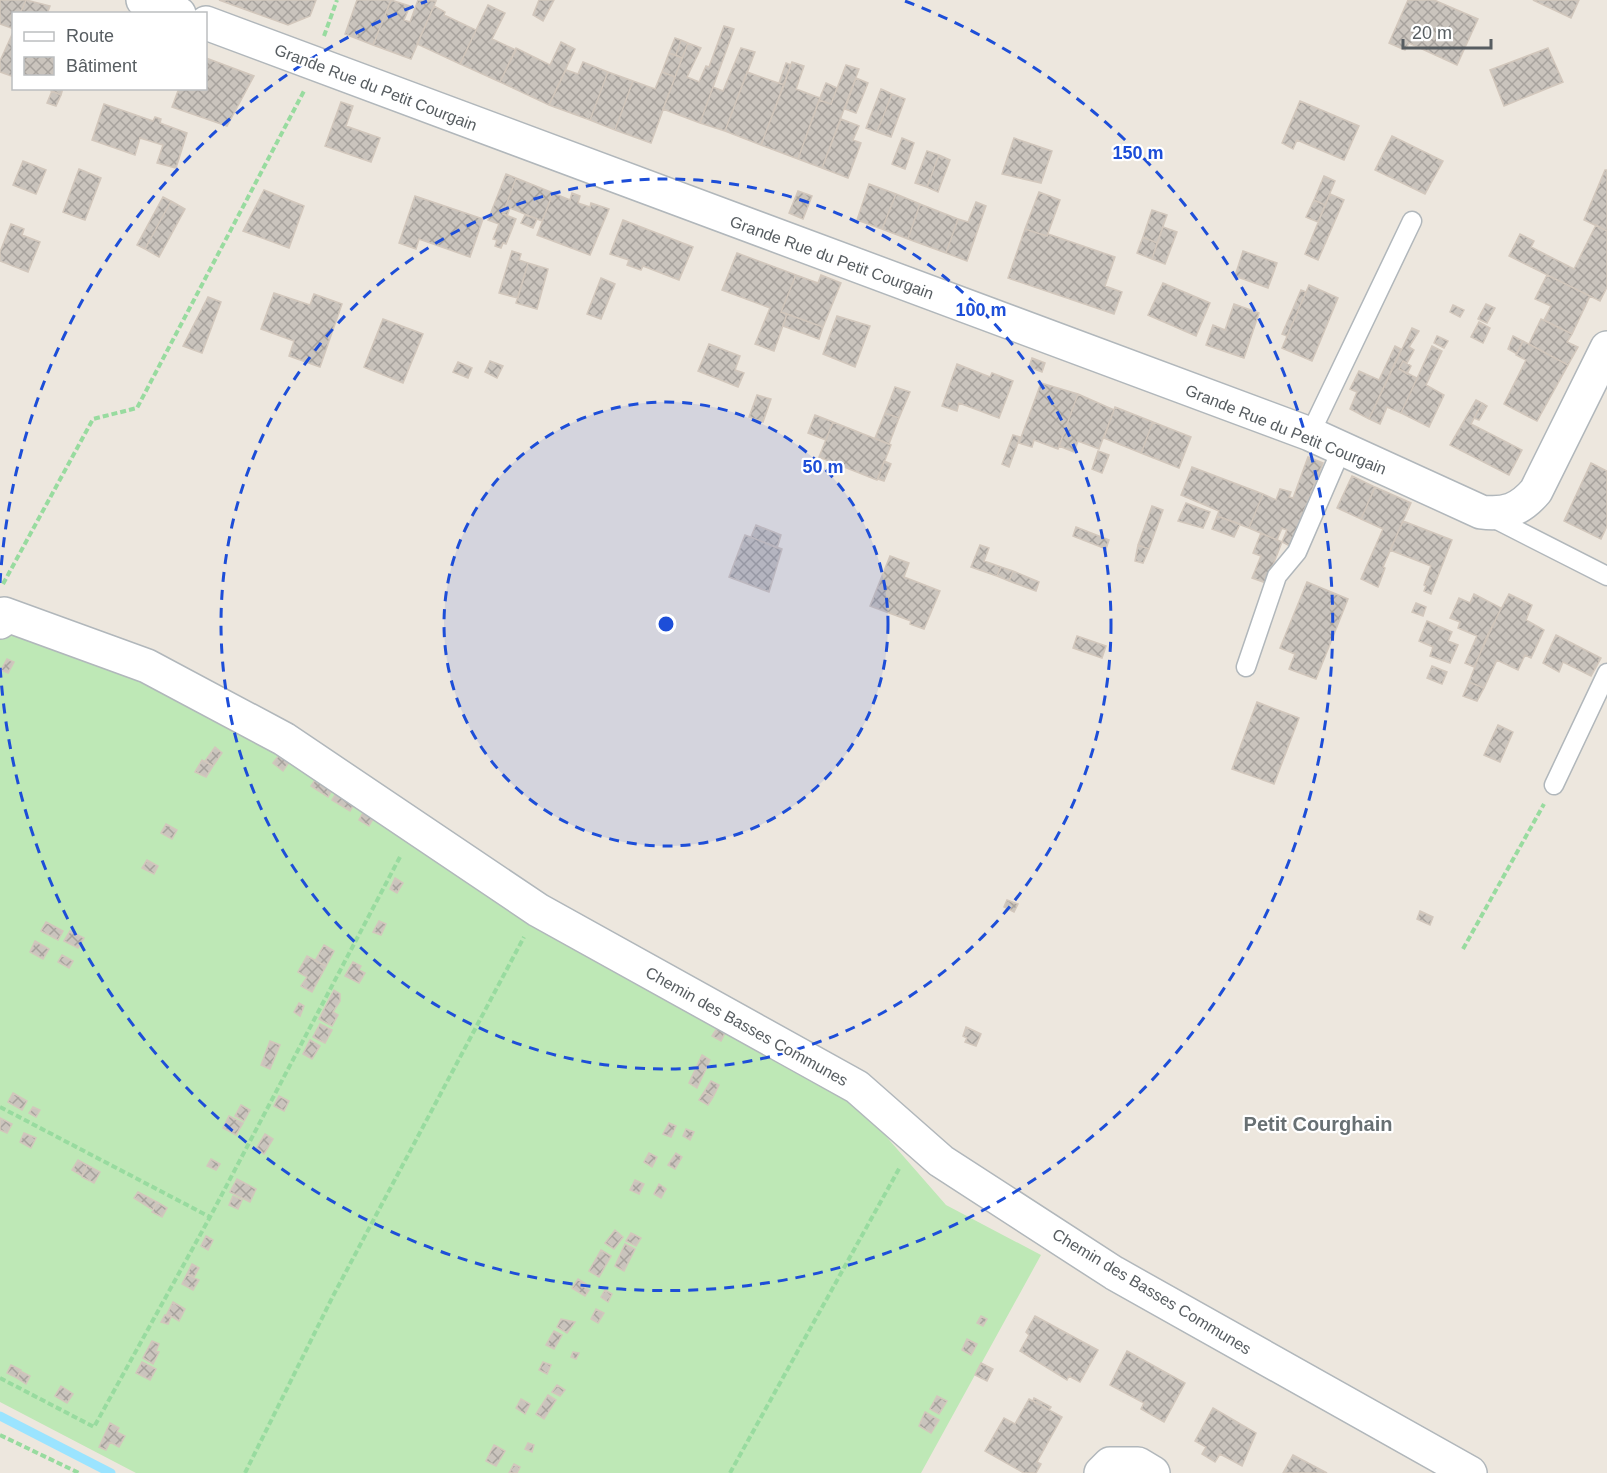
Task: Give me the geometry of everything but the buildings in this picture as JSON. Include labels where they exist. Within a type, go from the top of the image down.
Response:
[{"type":"street","points":[[143,0],[174,12]]},
{"type":"street","name":"Grande Rue du Petit Courgain","points":[[207,23],[1310,434],[1481,512],[1506,513],[1518,508],[1536,491],[1607,348]]},
{"type":"street","name":"Chemin des Basses Communes","points":[[1,608],[147,666],[284,739],[538,910],[857,1087],[941,1161],[1114,1273],[1470,1473]]},
{"type":"street","points":[[1101,1473],[1110,1464],[1138,1464],[1153,1473]]},
{"type":"lane","points":[[1310,434],[1412,220]]},
{"type":"lane","points":[[1246,667],[1277,576],[1297,552],[1342,448]]},
{"type":"lane","points":[[1481,512],[1607,576]]},
{"type":"lane","points":[[1554,785],[1607,673]]},
{"type":"path","points":[[1,608],[93,419],[137,408],[298,108],[314,64]]},
{"type":"path","points":[[1463,949],[1554,785]]},
{"type":"path","points":[[0,1378],[94,1427],[210,1217],[416,828]]},
{"type":"path","points":[[245,1473],[333,1296],[538,910]]},
{"type":"path","points":[[0,1107],[210,1217]]},
{"type":"path","points":[[730,1473],[912,1146],[920,1142]]},
{"type":"path","points":[[0,1435],[79,1473]]},
{"type":"green space","points":[[0,597],[226,723],[849,1094],[946,1205],[1041,1255],[921,1473],[136,1473],[0,1402]]},
{"type":"waterway","points":[[0,1416],[111,1473]]},
{"type":"district","name":"Petit Courghain","points":[[1318,1124]]}]
